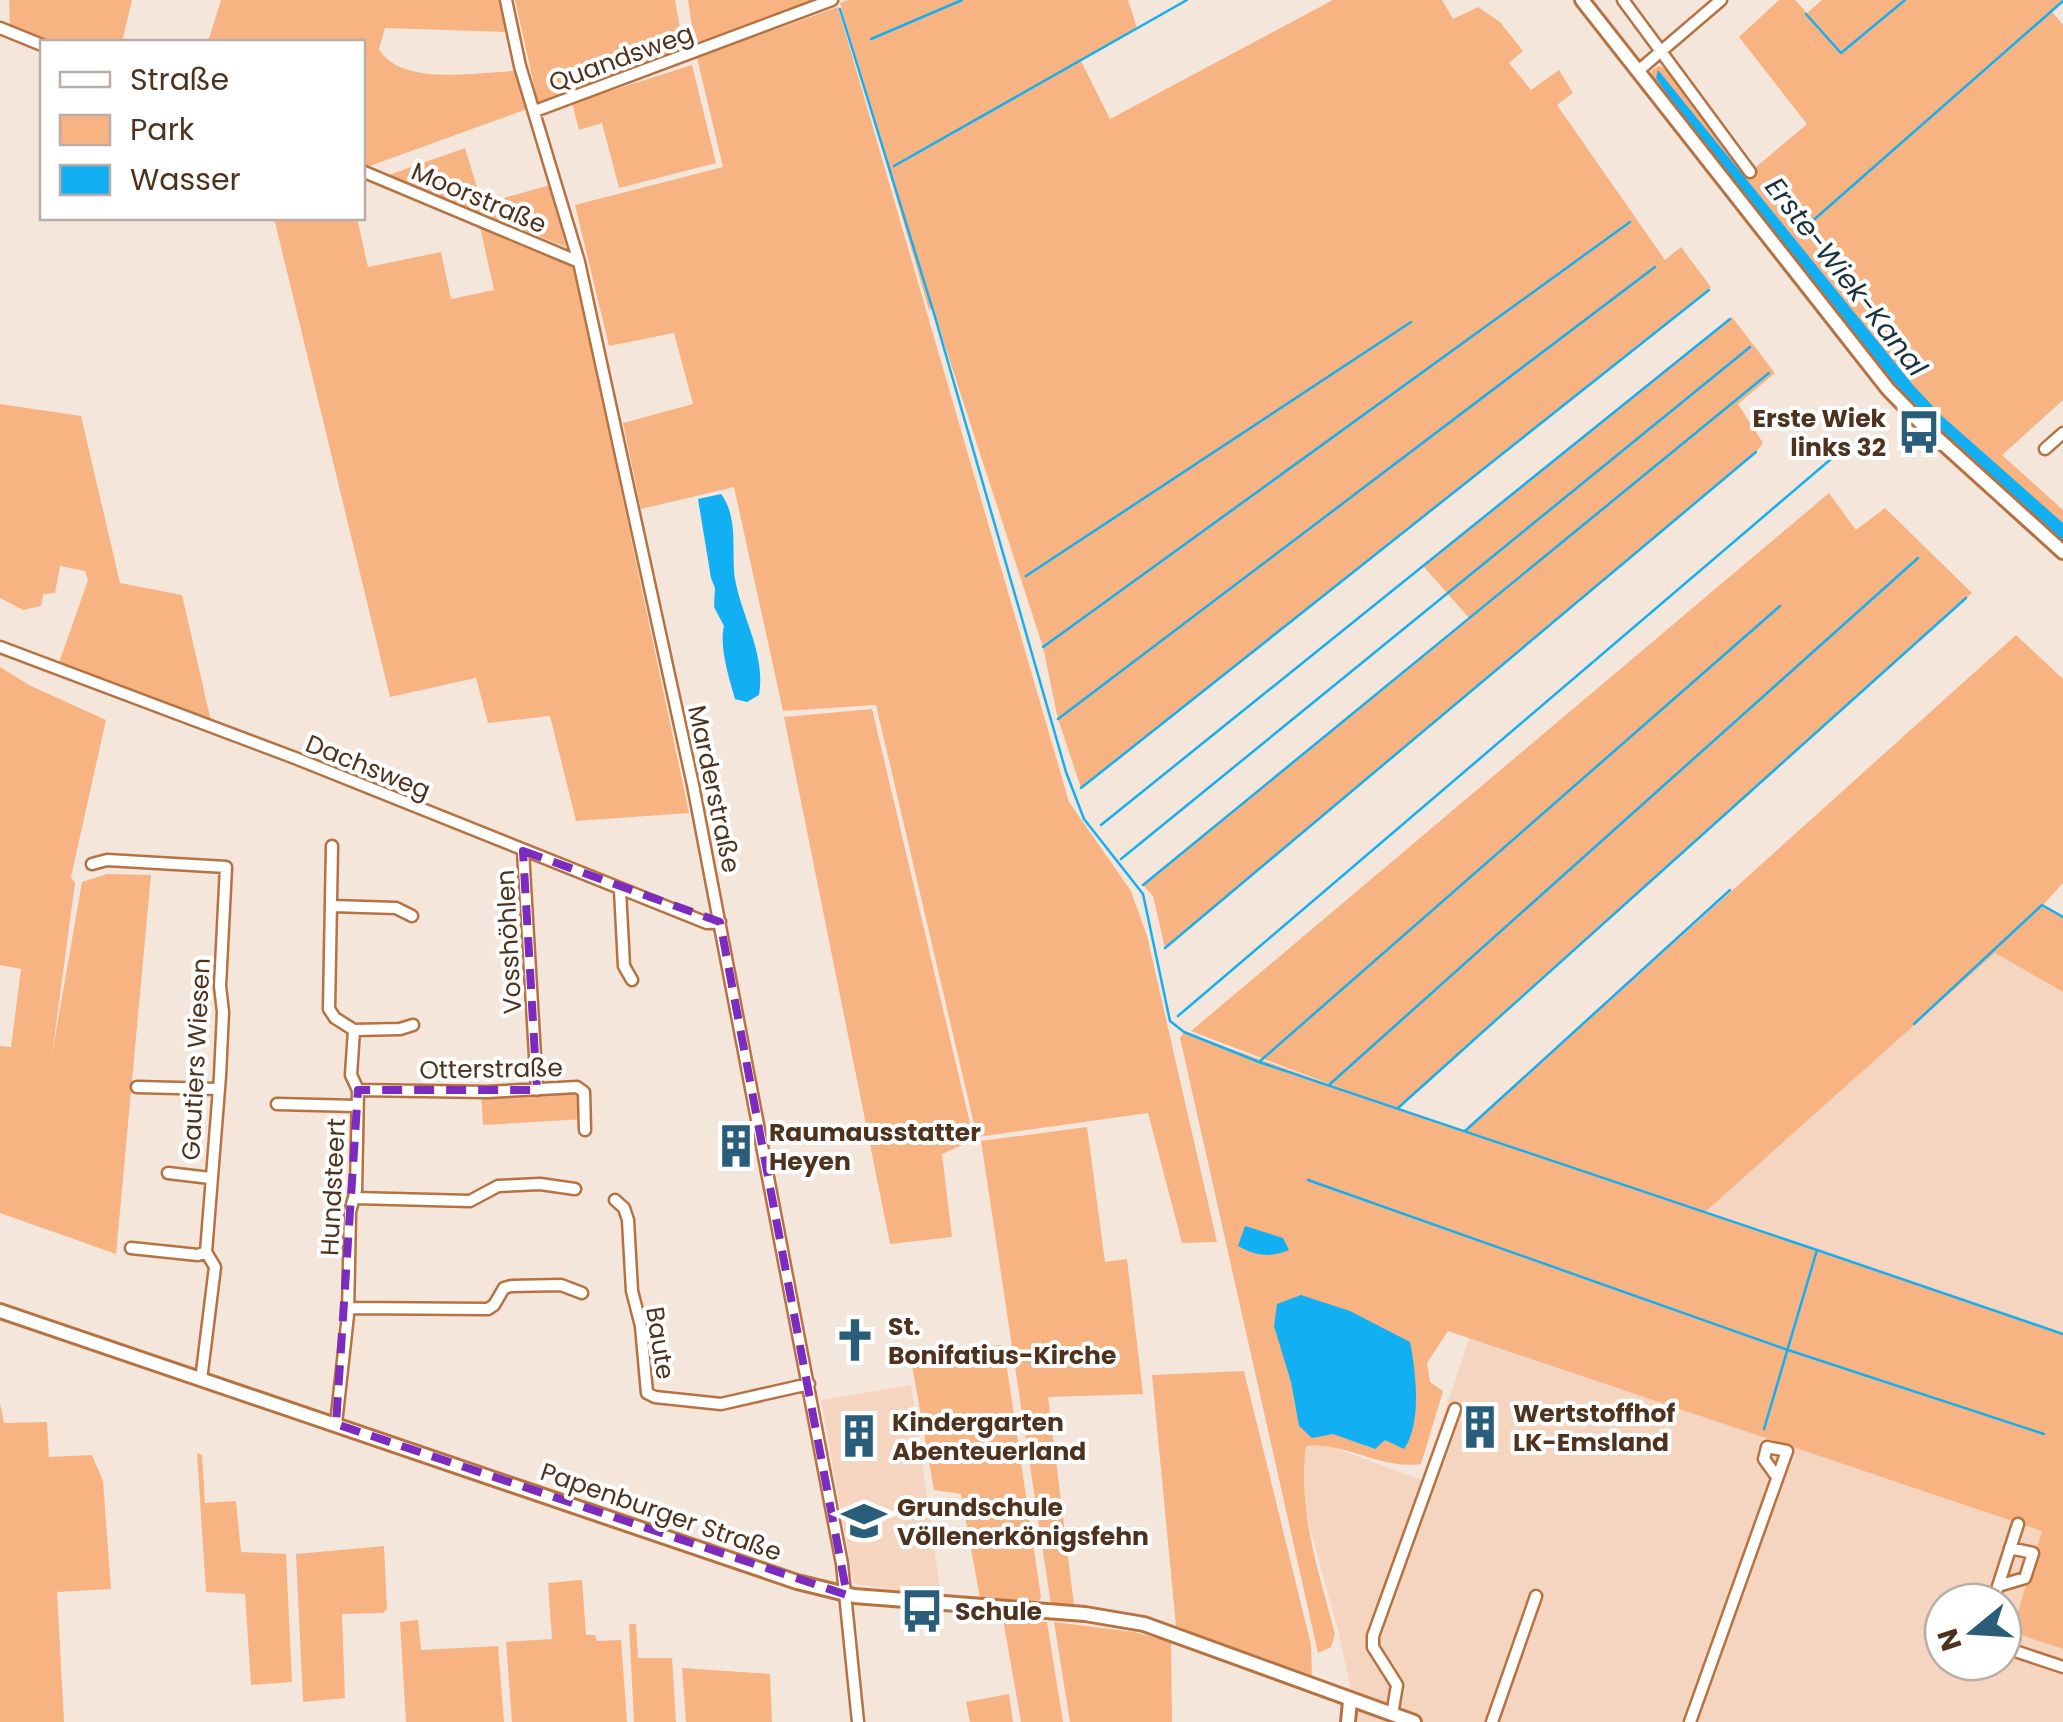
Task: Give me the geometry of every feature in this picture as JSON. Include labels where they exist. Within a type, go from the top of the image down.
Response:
[{"type":"street","name":"Marderstraße","points":[[506,0],[520,66],[580,262],[720,922],[847,1594],[858,1722]]},
{"type":"street","name":"Quandsweg","points":[[535,111],[832,0]]},
{"type":"street","points":[[1582,0],[1888,389],[2063,552]]},
{"type":"street","points":[[1623,0],[1750,172]]},
{"type":"street","points":[[1638,71],[1721,0]]},
{"type":"street","points":[[0,28],[40,44]]},
{"type":"street","name":"Moorstraße","points":[[365,171],[580,262]]},
{"type":"street","points":[[2045,449],[2063,433]]},
{"type":"street","name":"Dachsweg","points":[[0,647],[295,758],[620,890],[707,922],[720,922]]},
{"type":"street","points":[[332,846],[329,1009],[335,1018],[354,1030],[413,1025]]},
{"type":"street","name":"Vosshöhlen","points":[[523,852],[537,1090]]},
{"type":"street","name":"Gautiers Wiesen","points":[[92,864],[107,860],[226,867],[218,1089],[206,1252],[215,1266],[202,1380]]},
{"type":"street","points":[[620,890],[624,966],[632,980]]},
{"type":"street","points":[[332,906],[396,908],[412,916]]},
{"type":"street","name":"Hundsteert","points":[[336,1424],[354,1198],[358,1090],[351,1075],[354,1030]]},
{"type":"street","points":[[137,1088],[218,1089]]},
{"type":"street","name":"Otterstraße","points":[[358,1090],[581,1088],[586,1130]]},
{"type":"street","points":[[277,1104],[357,1106]]},
{"type":"street","points":[[168,1173],[210,1178]]},
{"type":"street","points":[[354,1198],[454,1202],[470,1201],[498,1186],[540,1184],[575,1189]]},
{"type":"street","name":"Baute","points":[[614,1200],[624,1208],[628,1220],[632,1291],[641,1326],[647,1393],[721,1404],[809,1384]]},
{"type":"street","points":[[131,1248],[198,1255],[206,1252]]},
{"type":"street","points":[[348,1308],[488,1309],[504,1288],[511,1286],[561,1285],[582,1294]]},
{"type":"street","name":"Papenburger Straße","points":[[0,1311],[708,1554],[847,1594],[1128,1620],[1171,1632],[1414,1722]]},
{"type":"street","points":[[1392,1714],[1397,1685],[1373,1648],[1373,1636],[1455,1408]]},
{"type":"street","points":[[1690,1722],[1777,1477]]},
{"type":"street","points":[[1999,1582],[2018,1524]]},
{"type":"street","points":[[2010,1548],[2033,1553],[2025,1578],[2012,1582]]},
{"type":"street","points":[[1492,1722],[1536,1596]]},
{"type":"street","points":[[2023,1655],[2063,1668]]},
{"type":"street","points":[[1348,1722],[1350,1701]]},
{"type":"highlighted area","points":[[523,851],[720,922],[847,1595],[336,1424],[358,1090],[537,1090]]},
{"type":"shaded area","points":[[1995,953],[2063,992],[2063,1334],[1704,1212]]},
{"type":"shaded area","points":[[1470,1336],[2043,1531],[2023,1596],[2023,1582],[1923,1582],[1923,1682],[2023,1682],[2023,1635],[2063,1649],[2063,1722],[1358,1722],[1339,1634],[1283,1429],[1422,1480]]},
{"type":"shaded area","points":[[911,1385],[941,1596],[854,1584],[821,1400]]},
{"type":"green space","points":[[9,0],[132,0],[122,40],[47,40],[10,25]]},
{"type":"green space","points":[[221,0],[501,0],[508,32],[385,28],[379,49],[404,69],[422,73],[515,71],[527,109],[365,167],[365,40],[209,40]]},
{"type":"green space","points":[[515,0],[675,0],[684,51],[538,103]]},
{"type":"green space","points":[[688,0],[821,0],[695,45]]},
{"type":"green space","points":[[1128,0],[1137,28],[1081,61],[1110,119],[1333,0],[1442,0],[1453,19],[1478,7],[1500,22],[1523,51],[1509,63],[1531,90],[1559,70],[1573,93],[1557,105],[1665,260],[1681,247],[1711,287],[1081,788],[1058,719],[1043,647],[933,309],[929,310],[840,3]]},
{"type":"green space","points":[[1779,0],[1795,0],[1807,13],[1822,0],[2063,0],[2052,12],[2063,25],[2063,400],[2002,455],[2063,510],[2063,547],[1929,427],[1932,424],[1927,424],[1899,394],[1651,80],[1652,70],[1659,66],[1668,70],[1746,170],[1753,164],[1756,167],[1807,124],[1739,37]]},
{"type":"green space","points":[[838,7],[1069,802],[1131,891],[1147,936],[1217,1242],[1182,1243],[1148,1113],[977,1137],[876,705],[783,711],[734,487],[641,509],[623,423],[693,404],[674,333],[609,346],[575,205],[723,167],[697,58]]},
{"type":"green space","points":[[692,65],[716,163],[619,188],[602,123],[579,130],[572,103]]},
{"type":"green space","points":[[465,148],[482,204],[550,185],[566,247],[386,176]]},
{"type":"green space","points":[[274,220],[357,220],[368,267],[441,252],[451,299],[494,290],[480,227],[574,268],[689,813],[576,821],[550,716],[488,723],[476,678],[390,697]]},
{"type":"green space","points":[[1732,317],[1775,373],[1738,404],[1763,443],[1756,452],[1165,948],[1153,896],[1143,885],[1470,619],[1423,566]]},
{"type":"green space","points":[[0,404],[81,416],[120,583],[182,595],[211,721],[59,663],[88,580],[85,571],[60,566],[55,593],[43,594],[41,606],[23,610],[0,598]]},
{"type":"green space","points":[[1829,493],[1856,530],[1885,508],[1972,593],[1399,1108],[1465,1131],[2016,635],[2063,679],[2063,883],[2043,905],[2063,917],[2063,992],[1995,953],[1705,1212],[2063,1334],[2063,1649],[2023,1636],[2023,1595],[2042,1531],[1448,1331],[1427,1363],[1430,1382],[1443,1391],[1421,1464],[1392,1463],[1335,1448],[1306,1446],[1307,1518],[1335,1634],[1331,1647],[1318,1653],[1180,1038],[1184,1032],[1356,1094],[1191,1031]],"holes":[[[1291,1382],[1374,1449],[1333,1433],[1299,1426]]]},
{"type":"green space","points":[[0,667],[29,685],[106,720],[71,877],[75,883],[52,1055],[82,882],[107,874],[151,875],[116,1254],[0,1213],[0,1046],[11,1047],[21,969],[0,965]]},
{"type":"green space","points":[[872,709],[974,1140],[942,1154],[952,1237],[890,1244],[784,717]]},
{"type":"green space","points":[[577,1087],[585,1119],[483,1125],[481,1092]]},
{"type":"green space","points":[[1087,1127],[1105,1262],[1127,1259],[1143,1394],[1048,1397],[1074,1605],[1051,1605],[981,1141]]},
{"type":"green space","points":[[1000,1345],[1004,1348],[1041,1597],[1037,1603],[980,1598],[961,1494],[934,1490],[910,1354]]},
{"type":"green space","points":[[1244,1371],[1311,1645],[1312,1680],[1176,1626],[1152,1375]]},
{"type":"green space","points":[[0,1403],[4,1423],[47,1422],[49,1457],[92,1455],[103,1481],[111,1589],[57,1592],[64,1722],[0,1722]]},
{"type":"green space","points":[[197,1453],[202,1455],[205,1503],[236,1501],[241,1552],[286,1554],[292,1682],[251,1685],[245,1594],[206,1592]]},
{"type":"green space","points":[[384,1546],[387,1609],[383,1613],[342,1614],[345,1698],[303,1702],[296,1554]]},
{"type":"green space","points":[[582,1580],[586,1635],[595,1635],[597,1641],[621,1640],[627,1722],[512,1722],[506,1642],[552,1639],[548,1583]]},
{"type":"green space","points":[[1003,1619],[1047,1622],[1063,1722],[1021,1722]]},
{"type":"green space","points":[[418,1620],[421,1650],[498,1646],[504,1722],[406,1722],[400,1622]]},
{"type":"green space","points":[[1054,1622],[1134,1632],[1171,1642],[1172,1722],[1070,1722]]},
{"type":"green space","points":[[629,1624],[636,1624],[638,1658],[672,1658],[676,1722],[634,1722]]},
{"type":"green space","points":[[682,1668],[770,1674],[772,1722],[686,1722]]},
{"type":"green space","points":[[1009,1694],[1013,1722],[970,1722],[966,1702]]},
{"type":"water","points":[[1658,70],[1913,385],[1942,416],[2063,523],[2063,540],[1930,422],[1899,389],[1678,110],[1656,78]]},
{"type":"water","points":[[721,494],[732,524],[738,594],[759,665],[759,695],[747,702],[735,699],[728,672],[724,626],[714,607],[715,588],[698,499]]},
{"type":"water","points":[[1245,1226],[1283,1238],[1289,1250],[1263,1255],[1238,1246]]},
{"type":"water","points":[[1301,1295],[1350,1311],[1410,1342],[1415,1412],[1404,1449],[1385,1440],[1375,1449],[1333,1434],[1312,1438],[1299,1426],[1274,1326],[1277,1304]]},
{"type":"waterway","points":[[871,39],[962,0]]},
{"type":"waterway","points":[[894,166],[1187,0]]},
{"type":"waterway","points":[[1806,14],[1841,53],[1905,0]]},
{"type":"waterway","name":"Erste-Wiek-Kanal","points":[[1801,231],[2063,1]]},
{"type":"waterway","points":[[840,9],[935,317],[1066,772],[1084,819],[1143,894],[1170,1021],[1184,1032],[1259,1062],[1817,1250]]},
{"type":"waterway","points":[[1043,647],[1630,222]]},
{"type":"waterway","points":[[1058,719],[1655,267]]},
{"type":"waterway","points":[[1081,788],[1709,290]]},
{"type":"waterway","points":[[1101,825],[1730,319]]},
{"type":"waterway","points":[[1026,576],[1411,322]]},
{"type":"waterway","points":[[1121,859],[1750,347]]},
{"type":"waterway","points":[[1143,885],[1769,373]]},
{"type":"waterway","points":[[1165,948],[1756,452]]},
{"type":"waterway","points":[[1178,1016],[1831,459]]},
{"type":"waterway","points":[[1330,1084],[1918,558]]},
{"type":"waterway","points":[[1398,1108],[1966,598]]},
{"type":"waterway","points":[[1259,1062],[1780,606]]},
{"type":"waterway","points":[[1465,1131],[1730,890]]},
{"type":"waterway","points":[[1914,1024],[2042,905],[2063,917]]},
{"type":"waterway","points":[[1308,1180],[1785,1349],[2044,1434]]},
{"type":"waterway","points":[[1764,1429],[1817,1250],[2063,1334]]},
{"type":"place","name":"Erste Wiek links 32","points":[[1919,432]]},
{"type":"place","name":"Raumausstatter Heyen","points":[[736,1146]]},
{"type":"place","name":"St. Bonifatius-Kirche","points":[[855,1340]]},
{"type":"place","name":"Wertstoffhof LK-Emsland","points":[[1480,1427]]},
{"type":"place","name":"Kindergarten Abenteuerland","points":[[859,1436]]},
{"type":"place","name":"Grundschule Völlenerkönigsfehn","points":[[864,1521]]},
{"type":"place","name":"Schule","points":[[922,1611]]}]
